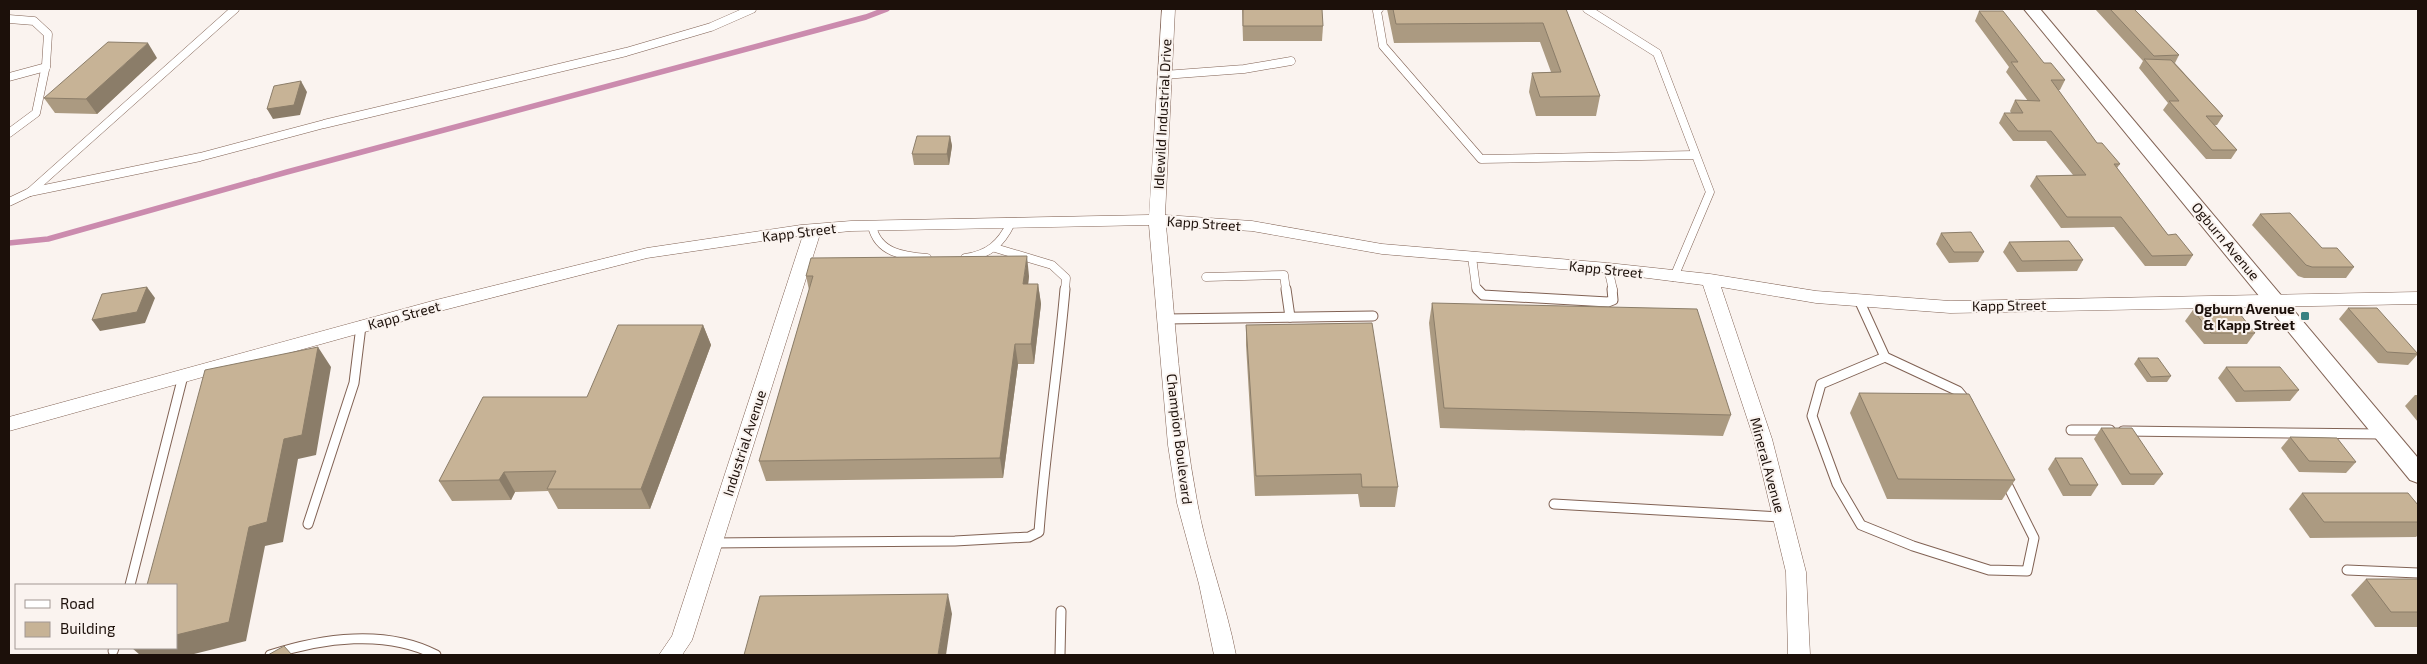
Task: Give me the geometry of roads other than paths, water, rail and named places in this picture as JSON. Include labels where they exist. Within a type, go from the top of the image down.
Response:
[{"type":"street","name":"Idlewild Industrial Drive","points":[[1157,220],[1168,9]]},
{"type":"street","name":"Ogburn Avenue","points":[[2032,9],[2418,474]]},
{"type":"street","name":"Kapp Street","points":[[9,424],[362,326],[647,253],[813,229],[1157,220],[1252,226],[1382,249],[1608,268],[1710,280],[1816,297],[1950,307],[2274,299],[2418,298]]},
{"type":"street","name":"Champion Boulevard","points":[[1157,220],[1178,444],[1187,503],[1209,584],[1225,655]]},
{"type":"street","name":"Industrial Avenue","points":[[670,655],[681,640],[813,229]]},
{"type":"street","name":"Mineral Avenue","points":[[1710,280],[1763,439],[1796,572],[1799,655]]},
{"type":"lane","points":[[30,192],[235,9]]},
{"type":"lane","points":[[9,202],[30,192],[200,157],[324,124],[626,52],[711,27],[752,9]]},
{"type":"lane","points":[[1379,9],[1377,11],[1383,46],[1481,159],[1694,155]]},
{"type":"lane","points":[[1587,9],[1656,53],[1694,155],[1710,192],[1674,277]]},
{"type":"lane","points":[[9,18],[34,21],[48,34],[46,67],[36,112],[9,133]]},
{"type":"lane","points":[[1164,75],[1244,69],[1291,61]]},
{"type":"lane","points":[[9,77],[46,67]]},
{"type":"lane","points":[[959,258],[983,254],[995,248],[1005,238],[1011,223]]},
{"type":"lane","points":[[872,226],[876,240],[885,247],[906,255],[936,258]]},
{"type":"lane","points":[[712,543],[955,541],[1029,537],[1039,532],[1045,456],[1061,337],[1066,278],[1052,266],[995,248]]},
{"type":"lane","points":[[1472,258],[1476,287],[1483,296],[1608,302],[1613,300],[1614,296],[1608,268]]},
{"type":"lane","points":[[1206,277],[1284,276],[1290,317]]},
{"type":"lane","points":[[1859,300],[1885,357],[1958,391],[1973,409]]},
{"type":"lane","points":[[1166,319],[1373,316]]},
{"type":"lane","points":[[308,524],[354,383],[362,326]]},
{"type":"lane","points":[[1885,357],[1821,384],[1812,416],[1837,484],[1861,524],[1913,546],[1989,570],[2026,571],[2034,538],[2001,470]]},
{"type":"lane","points":[[130,584],[183,376]]},
{"type":"lane","points":[[2071,430],[2385,434]]},
{"type":"lane","points":[[1554,504],[1782,517]]},
{"type":"lane","points":[[2348,570],[2418,573]]},
{"type":"lane","points":[[1060,655],[1061,611]]},
{"type":"lane","points":[[270,655],[318,644],[365,640],[417,645],[436,655]]},
{"type":"waterway","points":[[9,243],[48,239],[287,172],[866,17],[887,9]]},
{"type":"place","name":"Ogburn Avenue & Kapp Street","points":[[2305,316]]}]
